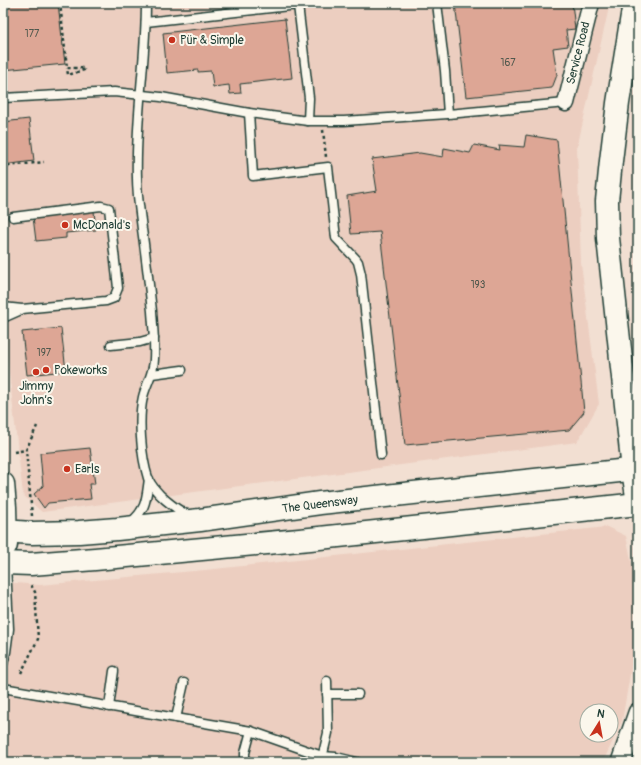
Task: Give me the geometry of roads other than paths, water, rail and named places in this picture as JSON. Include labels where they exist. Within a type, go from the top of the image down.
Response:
[{"type":"main road","points":[[3,484],[5,507],[5,563],[31,564],[310,539],[638,504],[636,470],[608,238],[607,201],[618,103],[634,3]]},
{"type":"main road","name":"The Queensway","points":[[4,531],[32,533],[79,532],[117,529],[200,520],[320,503],[636,470]]},
{"type":"street","name":"Service Road","points":[[566,103],[591,3]]},
{"type":"street","points":[[621,762],[638,713]]},
{"type":"lane","points":[[146,3],[146,22],[138,125],[138,190],[154,338],[154,361],[152,374],[144,395],[141,409],[140,423],[143,453],[149,479],[156,491],[185,514],[200,520]]},
{"type":"lane","points":[[437,3],[445,71],[448,114]]},
{"type":"lane","points":[[146,22],[298,5],[309,98],[308,121]]},
{"type":"lane","points":[[3,98],[114,92],[161,97],[249,113],[308,121],[344,121],[448,114],[566,103]]},
{"type":"lane","points":[[249,113],[253,176],[328,167],[336,238],[356,259],[361,274],[381,455]]},
{"type":"lane","points":[[3,306],[22,309],[106,300],[114,298],[118,288],[109,208],[101,206],[13,217]]},
{"type":"lane","points":[[3,318],[22,309]]},
{"type":"lane","points":[[111,345],[140,342],[154,338]]},
{"type":"lane","points":[[152,374],[182,370]]},
{"type":"lane","points":[[117,529],[130,523],[143,509],[146,501],[149,479]]},
{"type":"lane","points":[[3,664],[9,629],[5,563]]},
{"type":"lane","points":[[109,707],[114,671]]},
{"type":"lane","points":[[324,760],[328,733],[327,680]]},
{"type":"lane","points":[[176,718],[184,683]]},
{"type":"lane","points":[[3,688],[251,731],[324,760],[336,756],[357,762]]},
{"type":"lane","points":[[327,694],[358,694]]},
{"type":"lane","points":[[245,762],[245,753],[251,731]]},
{"type":"place","name":"Pür & Simple","points":[[172,40]]},
{"type":"place","name":"McDonald's","points":[[65,225]]},
{"type":"place","name":"Pokeworks","points":[[46,370]]},
{"type":"place","name":"Jimmy John’s","points":[[36,372]]},
{"type":"place","name":"Earls","points":[[67,469]]}]
